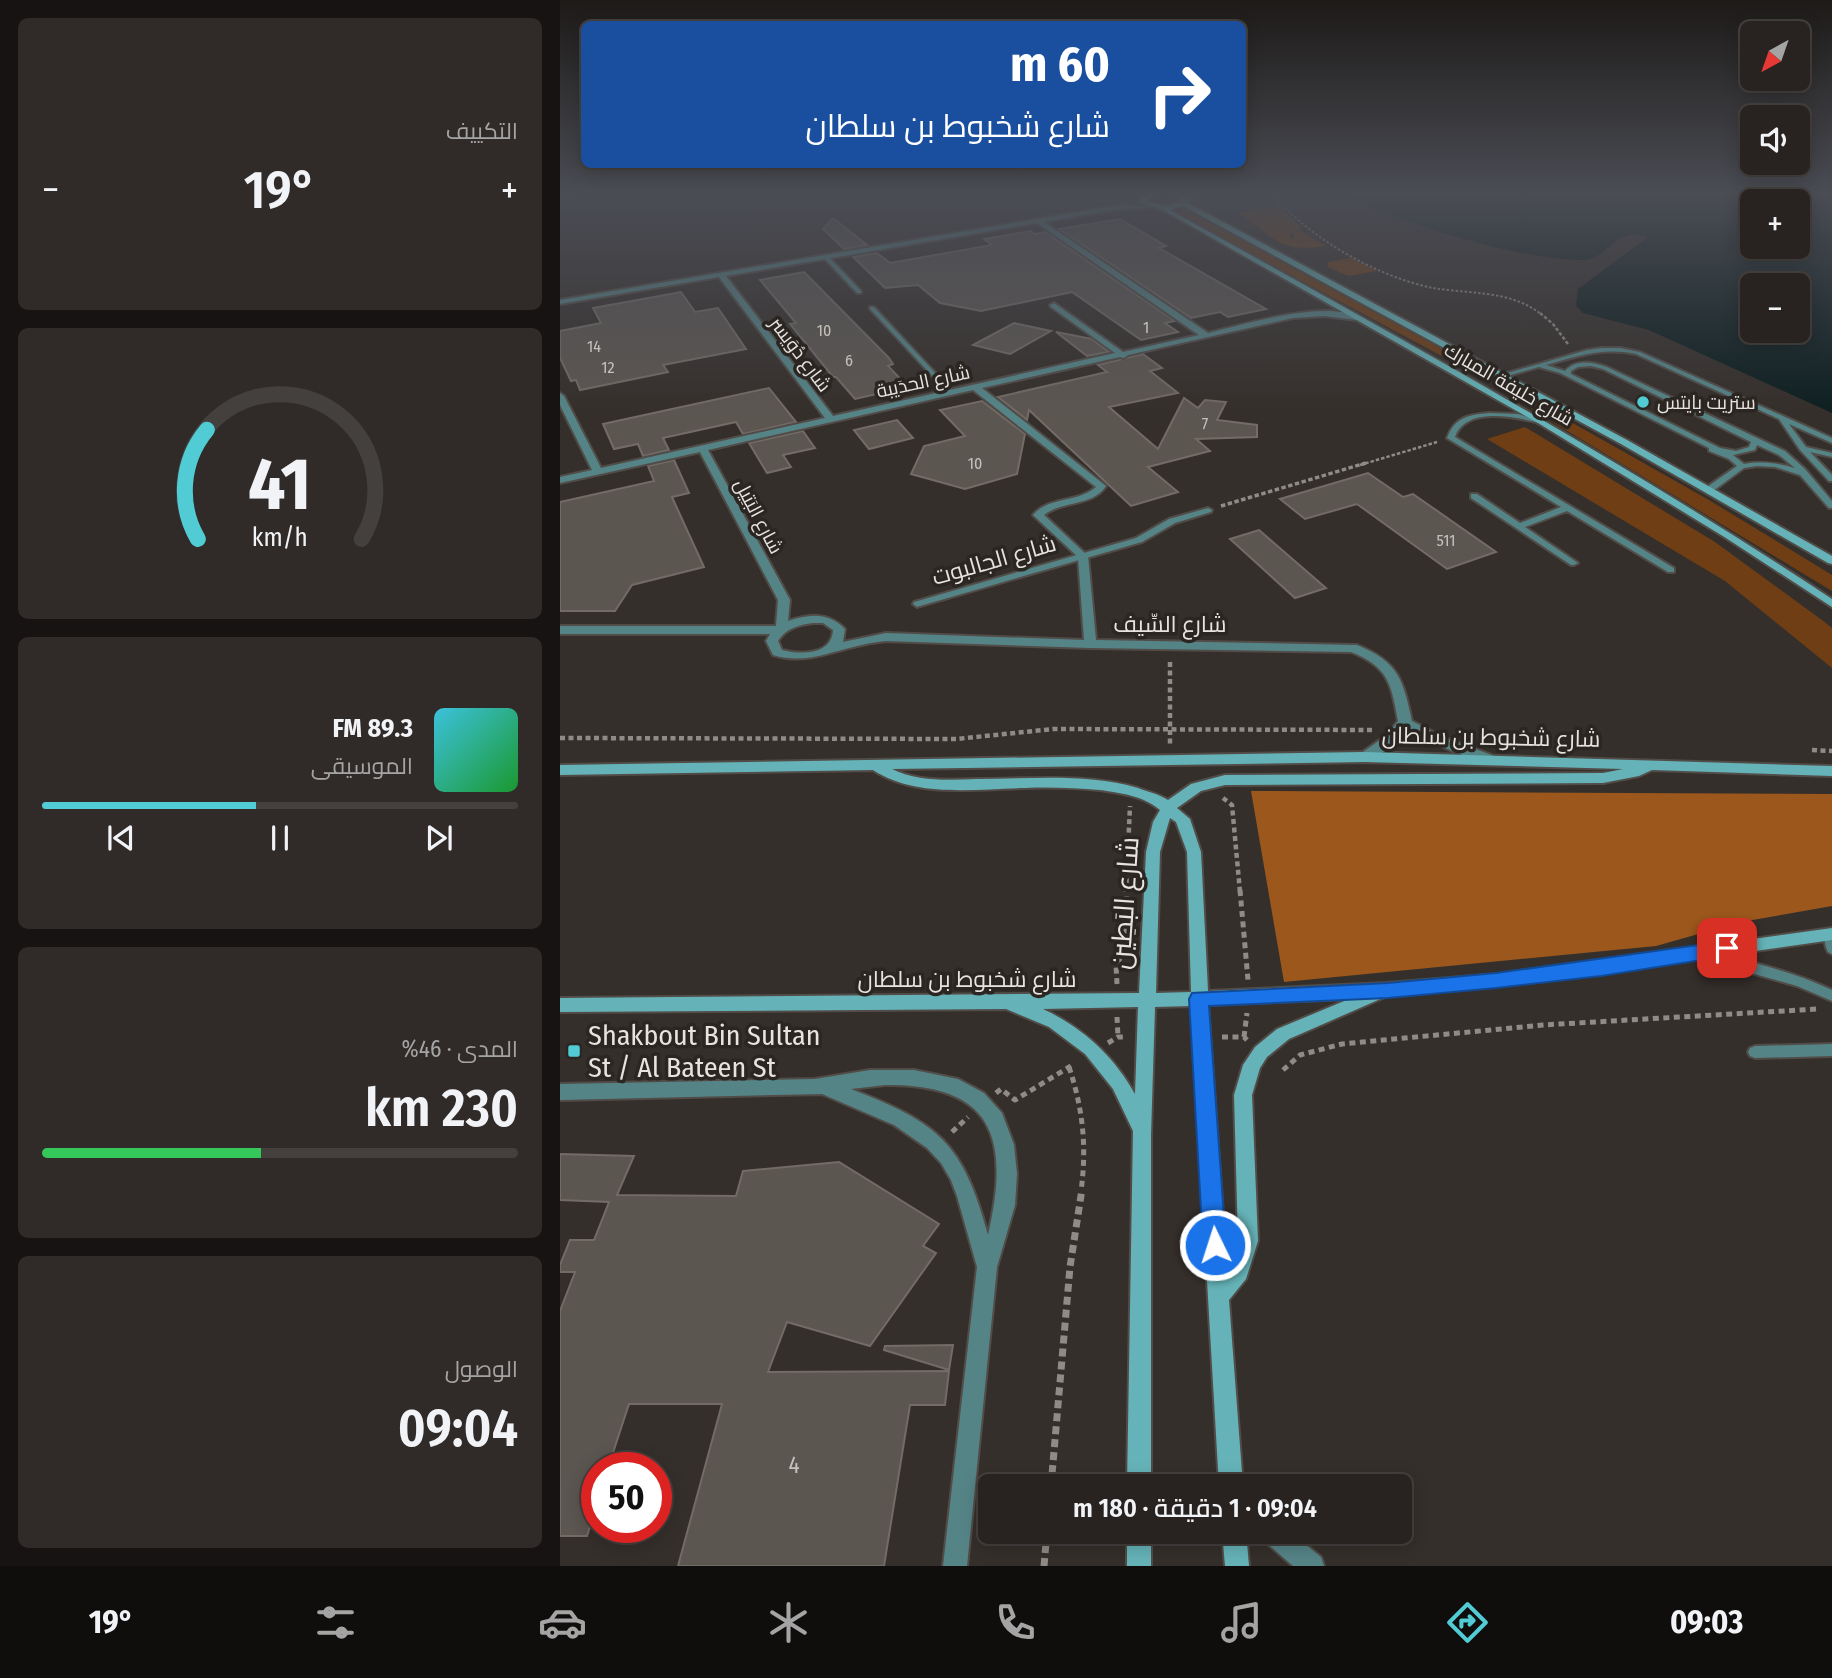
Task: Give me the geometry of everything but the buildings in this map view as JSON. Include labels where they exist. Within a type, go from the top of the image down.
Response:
[{"type":"main road","name":"شارع خليفة المبارك","points":[[1257,267],[1313,301],[1357,318],[1541,421],[1730,536],[1832,604]]},
{"type":"main road","name":"شارع خليفة المبارك","points":[[1302,267],[1455,353],[1710,489],[1832,561]]},
{"type":"main road","points":[[1430,359],[1430,354],[1438,351],[1455,353]]},
{"type":"main road","name":"شارع شخبوط بن سلطان","points":[[560,770],[1365,757],[1832,771]]},
{"type":"main road","points":[[1170,807],[1177,798],[1201,784],[1248,780],[1603,778],[1639,771],[1654,764]]},
{"type":"main road","points":[[876,765],[889,774],[920,783],[1093,784],[1141,792],[1170,807],[1182,817],[1193,839],[1199,999],[1230,1474]]},
{"type":"main road","name":"شارع البَطِين","points":[[1139,1474],[1142,1135],[1153,852],[1157,829],[1170,807]]},
{"type":"main road","name":"شارع شخبوط بن سلطان","points":[[560,1005],[1147,1000],[1388,990],[1601,968],[1702,952],[1832,938]]},
{"type":"main road","points":[[1218,1297],[1239,1272],[1248,1241],[1242,1095],[1252,1065],[1266,1047],[1283,1034],[1388,990]]},
{"type":"main road","points":[[997,1001],[1050,1019],[1074,1033],[1095,1051],[1115,1075],[1131,1103],[1142,1135]]},
{"type":"main road","points":[[1139,1544],[1139,1566]]},
{"type":"main road","points":[[1235,1544],[1237,1566]]},
{"type":"street","points":[[560,302],[768,267]]},
{"type":"street","points":[[1106,267],[1207,337]]},
{"type":"street","name":"شارع دُوَيسر","points":[[722,275],[831,419]]},
{"type":"street","name":"شارع الحدَيبة","points":[[1293,316],[1313,301]]},
{"type":"street","points":[[1054,305],[1124,356]]},
{"type":"street","name":"شارع الحدَيبة","points":[[560,480],[1124,356],[1293,316],[1324,314],[1357,318]]},
{"type":"street","name":"شارع الجالبوت","points":[[976,388],[1101,486],[1096,494],[1039,512],[1038,518],[1083,556],[1090,644]]},
{"type":"street","points":[[560,396],[598,472]]},
{"type":"street","name":"شارع البَتِيل","points":[[703,449],[784,600],[813,619]]},
{"type":"street","points":[[738,631],[773,647],[775,635],[781,629],[784,600]]},
{"type":"street","points":[[560,630],[738,631],[781,629],[813,619]]},
{"type":"street","name":"شارع السِّيف","points":[[813,619],[886,637]]},
{"type":"street","points":[[827,650],[839,640],[841,634],[835,624]]},
{"type":"street","name":"شارع السِّيف","points":[[773,647],[777,652],[795,658],[886,637],[1090,644],[1353,648],[1372,655],[1392,671],[1396,678],[1405,723]]},
{"type":"street","points":[[1365,757],[1384,745],[1405,723],[1436,739],[1489,760]]},
{"type":"street","points":[[560,1092],[825,1087],[874,1078],[916,1078],[953,1085],[984,1103],[996,1118],[1007,1150],[1007,1192],[1003,1216],[987,1267],[956,1566]]},
{"type":"street","points":[[825,1087],[910,1125],[924,1134],[942,1152],[957,1172],[964,1188],[987,1267]]},
{"type":"street","points":[[1286,1544],[1312,1566]]},
{"type":"lane","points":[[836,267],[859,292]]},
{"type":"lane","points":[[872,309],[951,393]]},
{"type":"lane","points":[[1500,376],[1589,351],[1614,348],[1638,353],[1832,441]]},
{"type":"lane","points":[[1589,351],[1590,360],[1598,366],[1782,453],[1796,463],[1832,506]]},
{"type":"lane","points":[[1538,366],[1568,375],[1732,457],[1742,466]]},
{"type":"lane","points":[[1568,375],[1568,370],[1574,366],[1598,366]]},
{"type":"lane","points":[[1491,413],[1499,403],[1498,396]]},
{"type":"lane","points":[[1541,421],[1517,415],[1491,413],[1458,424],[1452,430],[1451,438],[1671,570]]},
{"type":"lane","points":[[1781,418],[1803,448],[1832,479]]},
{"type":"lane","points":[[1712,449],[1742,452],[1752,448],[1755,441]]},
{"type":"lane","points":[[1803,448],[1832,455]]},
{"type":"lane","points":[[1710,489],[1742,466],[1776,465],[1803,473]]},
{"type":"lane","points":[[1820,467],[1832,469]]},
{"type":"lane","points":[[1474,496],[1574,563]]},
{"type":"lane","points":[[1520,526],[1567,508]]},
{"type":"lane","name":"شارع الجالبوت","points":[[917,604],[1145,538],[1167,524],[1208,510]]},
{"type":"lane","points":[[1702,952],[1742,967],[1791,979],[1832,996],[1832,988]]},
{"type":"lane","points":[[1755,1052],[1832,1050]]},
{"type":"path","points":[[1377,267],[1414,283],[1497,296],[1533,307],[1555,323],[1574,355]]},
{"type":"path","points":[[1208,510],[1451,438]]},
{"type":"path","points":[[1170,645],[1170,759]]},
{"type":"path","points":[[560,738],[956,738],[1035,730],[1379,730]]},
{"type":"path","points":[[1201,784],[1232,805],[1249,997],[1244,1037]]},
{"type":"path","points":[[1118,1037],[1116,965],[1124,952],[1128,808],[1141,792]]},
{"type":"path","points":[[1283,1070],[1300,1055],[1342,1044],[1543,1025],[1819,1009]]},
{"type":"path","points":[[1052,1474],[1072,1247],[1084,1182],[1085,1133],[1078,1089],[1069,1067]]},
{"type":"path","points":[[1044,1566],[1046,1544]]},
{"type":"shaded area","points":[[1276,267],[1291,267],[1477,368],[1468,370]]},
{"type":"shaded area","points":[[1328,267],[1369,267],[1377,271],[1348,276]]},
{"type":"shaded area","points":[[1608,267],[1832,267],[1832,413],[1649,330],[1583,313],[1576,306],[1578,289]]},
{"type":"shaded area","points":[[1502,383],[1709,500],[1832,575],[1832,591],[1493,386]]},
{"type":"shaded area","points":[[1525,427],[1715,542],[1822,620],[1832,628],[1832,668],[1725,581],[1487,439]]},
{"type":"shaded area","points":[[1251,791],[1832,794],[1832,906],[1741,922],[1656,946],[1284,982]]},
{"type":"place","name":"ستريت بايتس","points":[[1643,402]]},
{"type":"place","name":"Shakbout Bin Sultan St / Al Bateen St","points":[[574,1051]]},
{"type":"route","points":[[1215,1245],[1199,999],[1388,990],[1496,981],[1727,948]]}]
